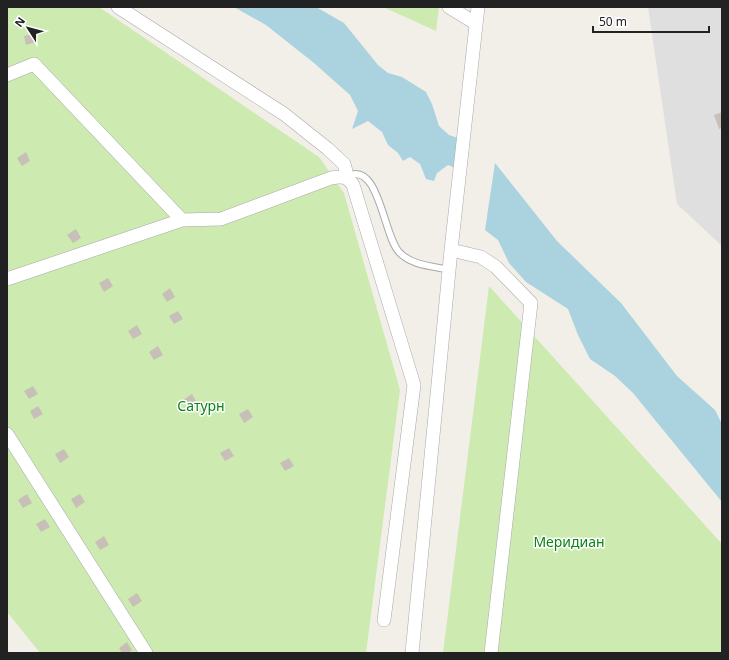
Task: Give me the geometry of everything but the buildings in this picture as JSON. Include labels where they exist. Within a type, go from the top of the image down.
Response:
[{"type":"street","points":[[118,7],[284,114],[328,148],[344,164],[346,171],[345,177]]},
{"type":"street","points":[[449,7],[476,23]]},
{"type":"street","points":[[412,653],[451,250],[478,7]]},
{"type":"street","points":[[7,75],[34,64],[182,220]]},
{"type":"street","points":[[7,279],[182,220],[221,219],[331,178],[348,178],[353,185],[414,385],[384,620]]},
{"type":"street","points":[[451,250],[481,257],[496,267],[531,303],[491,653]]},
{"type":"street","points":[[7,434],[146,653]]},
{"type":"lane","points":[[345,177],[352,173],[361,174],[368,180],[377,198],[388,233],[399,252],[419,264],[450,270]]},
{"type":"shaded area","points":[[648,7],[722,7],[722,246],[677,204]]},
{"type":"green space","name":"Сатурн","points":[[7,7],[99,7],[319,157],[344,193],[400,390],[366,653],[40,653],[7,612]]},
{"type":"green space","points":[[383,7],[439,7],[436,31]]},
{"type":"green space","name":"Меридиан","points":[[489,286],[722,544],[722,653],[443,653]]},
{"type":"water","points":[[234,7],[316,7],[344,23],[378,65],[388,73],[402,77],[426,92],[432,104],[439,126],[449,135],[458,138],[455,168],[448,165],[437,173],[434,181],[426,179],[420,164],[410,157],[403,161],[398,153],[388,145],[382,132],[368,121],[352,129],[358,111],[350,95],[314,63],[266,25]]},
{"type":"water","points":[[495,163],[557,241],[621,303],[677,376],[715,410],[722,424],[722,502],[633,393],[615,376],[590,359],[578,335],[568,309],[526,282],[509,263],[498,240],[485,230]]}]
